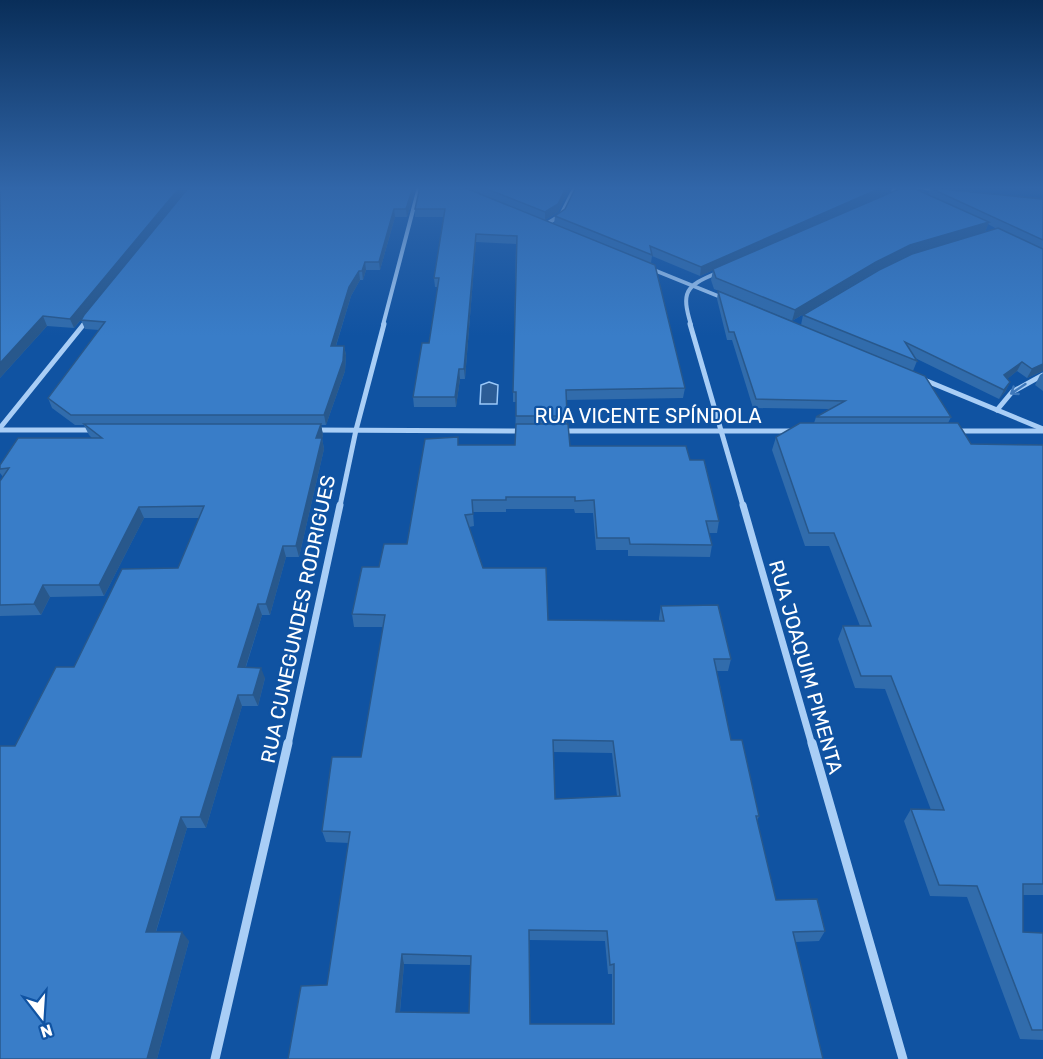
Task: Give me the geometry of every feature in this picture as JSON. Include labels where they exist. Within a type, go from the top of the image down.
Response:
[{"type":"street","name":"RUA CUNEGUNDES RODRIGUES","points":[[215,1059],[300,691],[356,430],[406,236]]},
{"type":"street","points":[[638,263],[731,301]]},
{"type":"street","points":[[691,284],[722,270]]},
{"type":"street","name":"RUA JOAQUIM PIMENTA","points":[[691,284],[685,294],[685,306],[903,1059]]},
{"type":"street","points":[[0,429],[89,317]]},
{"type":"street","points":[[914,375],[1043,430]]},
{"type":"street","points":[[998,410],[1012,392],[1043,375]]},
{"type":"street","points":[[0,429],[107,430]]},
{"type":"street","name":"RUA VICENTE SPÍNDOLA","points":[[309,430],[533,430]]},
{"type":"street","points":[[945,431],[1043,430]]},
{"type":"street","name":"RUA VICENTE SPÍNDOLA","points":[[556,431],[804,431]]},
{"type":"water","points":[[489,382],[498,385],[497,404],[480,404],[481,385]]},
{"type":"building","points":[[0,236],[139,236],[70,319],[43,316],[0,363]]},
{"type":"building","points":[[148,236],[386,236],[379,262],[365,262],[362,271],[359,271],[349,287],[331,346],[344,346],[343,361],[324,415],[71,415],[48,398],[105,322],[81,320]]},
{"type":"building","points":[[441,236],[476,236],[464,369],[459,369],[455,397],[413,397],[422,343],[429,343],[439,278],[434,278]]},
{"type":"building","points":[[517,236],[585,236],[655,265],[685,388],[566,390],[567,416],[516,416],[516,392],[513,392]]},
{"type":"building","points":[[606,236],[771,236],[701,267],[650,246],[652,255]]},
{"type":"building","points":[[789,236],[939,236],[910,245],[876,262],[795,310],[716,278],[713,269]]},
{"type":"building","points":[[970,236],[1016,236],[1043,249],[1043,364],[1032,369],[1022,362],[1004,375],[1010,382],[1004,390],[905,342],[917,361],[803,315],[879,270],[912,254]]},
{"type":"building","points":[[718,291],[925,376],[951,417],[816,417],[845,401],[756,399],[734,332],[729,332]]},
{"type":"building","points":[[800,423],[958,423],[971,444],[1043,445],[1043,884],[1023,884],[1023,932],[1043,933],[1043,1030],[1032,1030],[977,886],[939,885],[911,809],[944,810],[891,676],[861,676],[843,626],[871,626],[834,533],[809,533],[776,437]]},
{"type":"building","points":[[84,424],[321,424],[316,438],[322,438],[296,546],[283,546],[266,604],[258,604],[238,667],[261,668],[253,695],[238,695],[200,817],[181,817],[146,932],[182,932],[147,1059],[0,1059],[0,746],[15,746],[56,667],[74,667],[122,569],[178,568],[204,506],[139,507],[99,585],[43,585],[34,604],[0,605],[0,481],[9,468],[0,469],[0,465],[18,438],[102,438]]},
{"type":"building","points":[[516,424],[568,424],[570,446],[686,446],[690,460],[704,460],[719,521],[706,521],[712,545],[630,544],[629,538],[597,538],[594,500],[575,501],[575,497],[506,497],[506,500],[472,500],[473,514],[465,515],[483,568],[546,568],[548,620],[664,621],[661,606],[718,605],[731,659],[714,659],[731,740],[742,740],[759,816],[756,816],[776,900],[817,899],[825,931],[793,932],[823,1059],[288,1059],[301,986],[327,985],[350,832],[322,831],[332,757],[361,757],[385,615],[352,614],[362,567],[379,567],[384,544],[407,544],[425,439],[458,437],[458,445],[515,445]],"holes":[[[553,740],[613,741],[620,796],[555,799]],[[529,930],[607,931],[610,965],[614,964],[614,1024],[530,1024]],[[402,954],[471,956],[469,1013],[396,1012]]]}]
